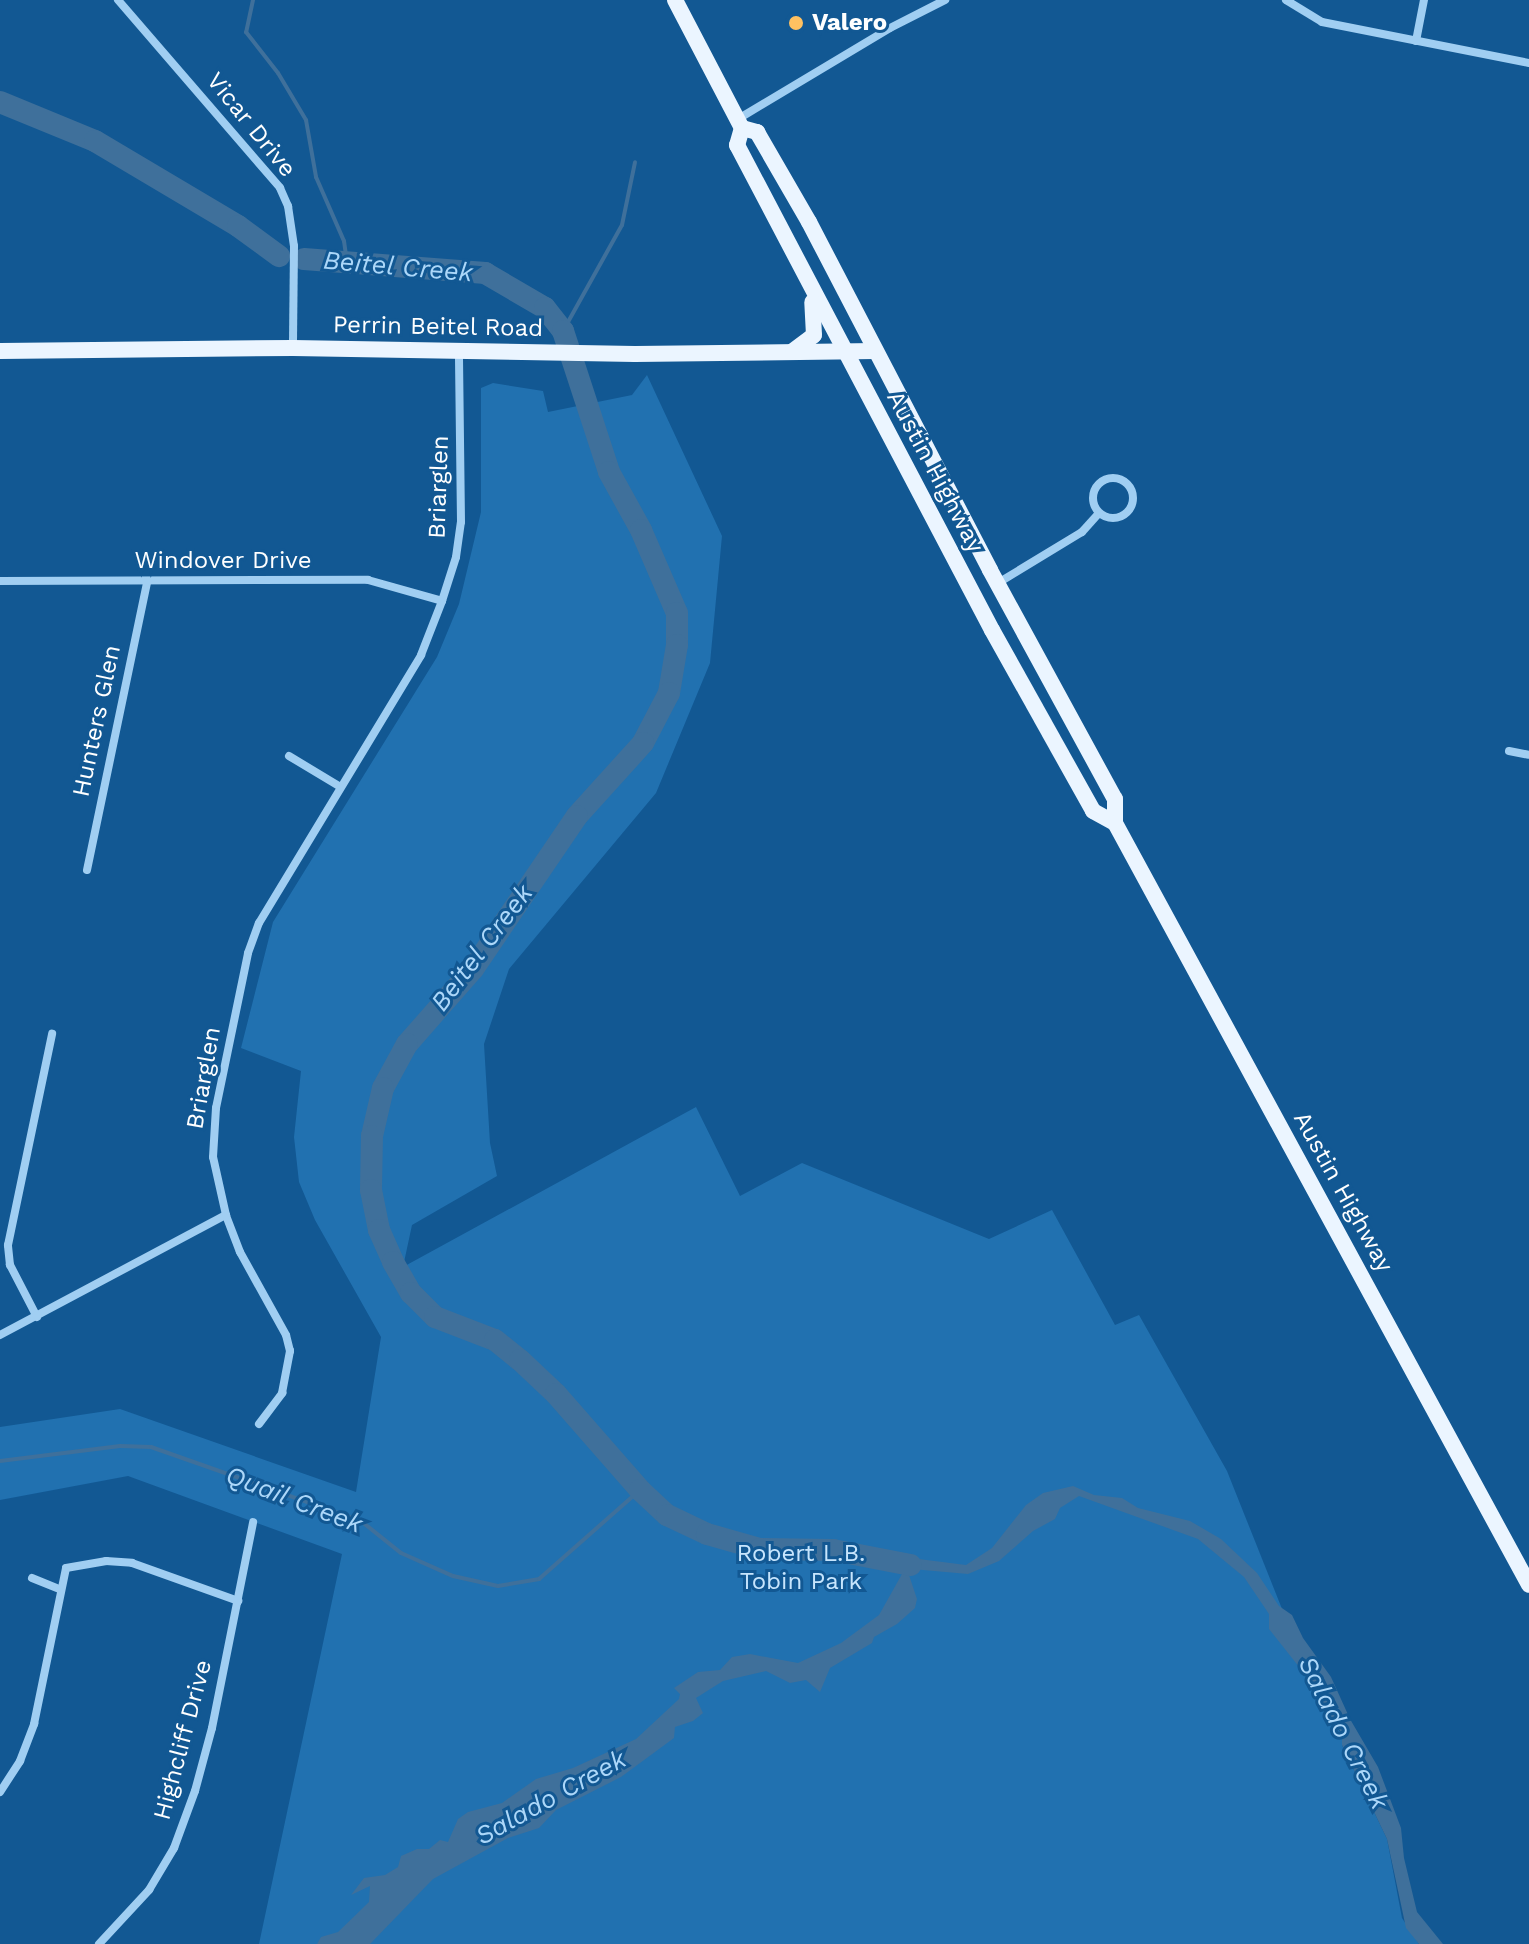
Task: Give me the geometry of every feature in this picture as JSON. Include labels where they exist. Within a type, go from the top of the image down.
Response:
[{"type":"main road","name":"Austin Highway","points":[[675,0],[740,124],[737,145],[992,630],[1091,808],[1115,823]]},
{"type":"main road","name":"Austin Highway","points":[[740,124],[757,132],[809,222],[997,583],[1115,799],[1115,823],[1529,1585]]},
{"type":"main road","points":[[788,353],[807,344],[814,335],[816,326],[808,282]]},
{"type":"main road","name":"Perrin Beitel Road","points":[[0,351],[293,348],[635,354],[875,351]]},
{"type":"street","name":"Vicar Drive","points":[[118,0],[280,188],[293,233],[293,348]]},
{"type":"street","points":[[740,124],[877,35],[945,0]]},
{"type":"street","points":[[1286,0],[1322,22],[1529,63]]},
{"type":"street","points":[[1416,41],[1424,0]]},
{"type":"street","name":"Briarglen","points":[[259,1424],[282,1393],[290,1351],[286,1335],[240,1252],[226,1215],[216,1182],[213,1133],[248,953],[273,895],[421,655],[456,557],[461,522],[459,351]]},
{"type":"street","points":[[1108,479],[1126,483],[1133,495],[1126,514],[1113,519],[1099,513],[1093,497],[1098,486],[1108,479]]},
{"type":"street","points":[[997,583],[1082,532],[1099,513]]},
{"type":"street","name":"Windover Drive","points":[[0,581],[368,580],[442,601]]},
{"type":"street","name":"Hunters Glen","points":[[87,870],[147,582]]},
{"type":"street","points":[[1509,751],[1529,755]]},
{"type":"street","points":[[289,756],[339,786]]},
{"type":"street","points":[[37,1317],[10,1265],[8,1245],[52,1034]]},
{"type":"street","points":[[0,1335],[226,1215]]},
{"type":"street","name":"Highcliff Drive","points":[[99,1944],[140,1902],[174,1848],[195,1791],[212,1728],[253,1522]]},
{"type":"street","points":[[0,1792],[20,1761],[34,1724],[66,1568],[119,1561],[238,1601]]},
{"type":"street","points":[[32,1578],[61,1590]]},
{"type":"green space","name":"Robert L.B. Tobin Park","points":[[647,375],[722,536],[710,663],[656,793],[509,969],[484,1044],[490,1143],[497,1176],[412,1225],[403,1267],[696,1107],[740,1196],[802,1163],[989,1239],[1052,1210],[1115,1325],[1139,1315],[1227,1471],[1296,1644],[1334,1725],[1342,1734],[1342,1745],[1387,1839],[1402,1918],[1419,1944],[259,1944],[342,1554],[128,1476],[0,1500],[0,1427],[120,1409],[356,1492],[381,1337],[315,1220],[299,1182],[294,1137],[301,1071],[241,1048],[273,922],[437,657],[459,604],[481,512],[481,388],[493,383],[543,391],[548,412],[632,395]]},
{"type":"water","name":"Salado Creek","points":[[1073,1486],[1094,1495],[1122,1498],[1138,1508],[1190,1521],[1221,1539],[1257,1573],[1279,1606],[1292,1615],[1303,1638],[1331,1677],[1350,1719],[1378,1767],[1401,1828],[1404,1858],[1417,1912],[1443,1944],[1419,1944],[1406,1928],[1387,1839],[1342,1745],[1342,1734],[1307,1677],[1269,1629],[1269,1614],[1244,1577],[1198,1539],[1079,1496],[1060,1508],[1055,1519],[1033,1531],[999,1561],[968,1574],[912,1569],[909,1575],[917,1599],[915,1608],[897,1624],[874,1637],[872,1643],[830,1668],[820,1692],[806,1680],[790,1683],[766,1671],[723,1681],[696,1698],[703,1713],[693,1721],[675,1727],[674,1738],[621,1777],[556,1810],[539,1828],[508,1838],[433,1879],[370,1944],[317,1944],[321,1937],[338,1932],[369,1902],[370,1886],[351,1895],[364,1878],[385,1875],[398,1867],[401,1856],[417,1849],[429,1849],[440,1840],[448,1842],[458,1819],[468,1812],[502,1803],[536,1779],[573,1768],[636,1739],[679,1699],[680,1694],[674,1688],[698,1672],[720,1670],[732,1657],[750,1654],[798,1663],[841,1643],[879,1615],[911,1558],[966,1565],[992,1548],[1026,1505],[1043,1493]]},
{"type":"waterway","points":[[253,0],[246,32],[278,73],[306,120],[316,177],[344,241],[347,263]]},
{"type":"waterway","name":"Beitel Creek","points":[[0,102],[95,141],[238,226],[279,256]]},
{"type":"waterway","points":[[563,331],[622,225],[635,162]]},
{"type":"waterway","name":"Beitel Creek","points":[[304,259],[485,273],[545,308],[563,331],[609,472],[641,530],[677,613],[677,645],[669,693],[643,743],[577,816],[473,969],[407,1044],[383,1088],[372,1136],[371,1190],[379,1230],[393,1262],[411,1293],[435,1317],[495,1340],[520,1360],[556,1394],[640,1490],[667,1515],[707,1534],[760,1549],[833,1550],[911,1565]]},
{"type":"waterway","name":"Quail Creek","points":[[0,1461],[120,1446],[151,1447],[361,1521],[401,1553],[453,1576],[498,1586],[539,1579],[640,1490]]},
{"type":"place","name":"Valero","points":[[796,23]]}]
